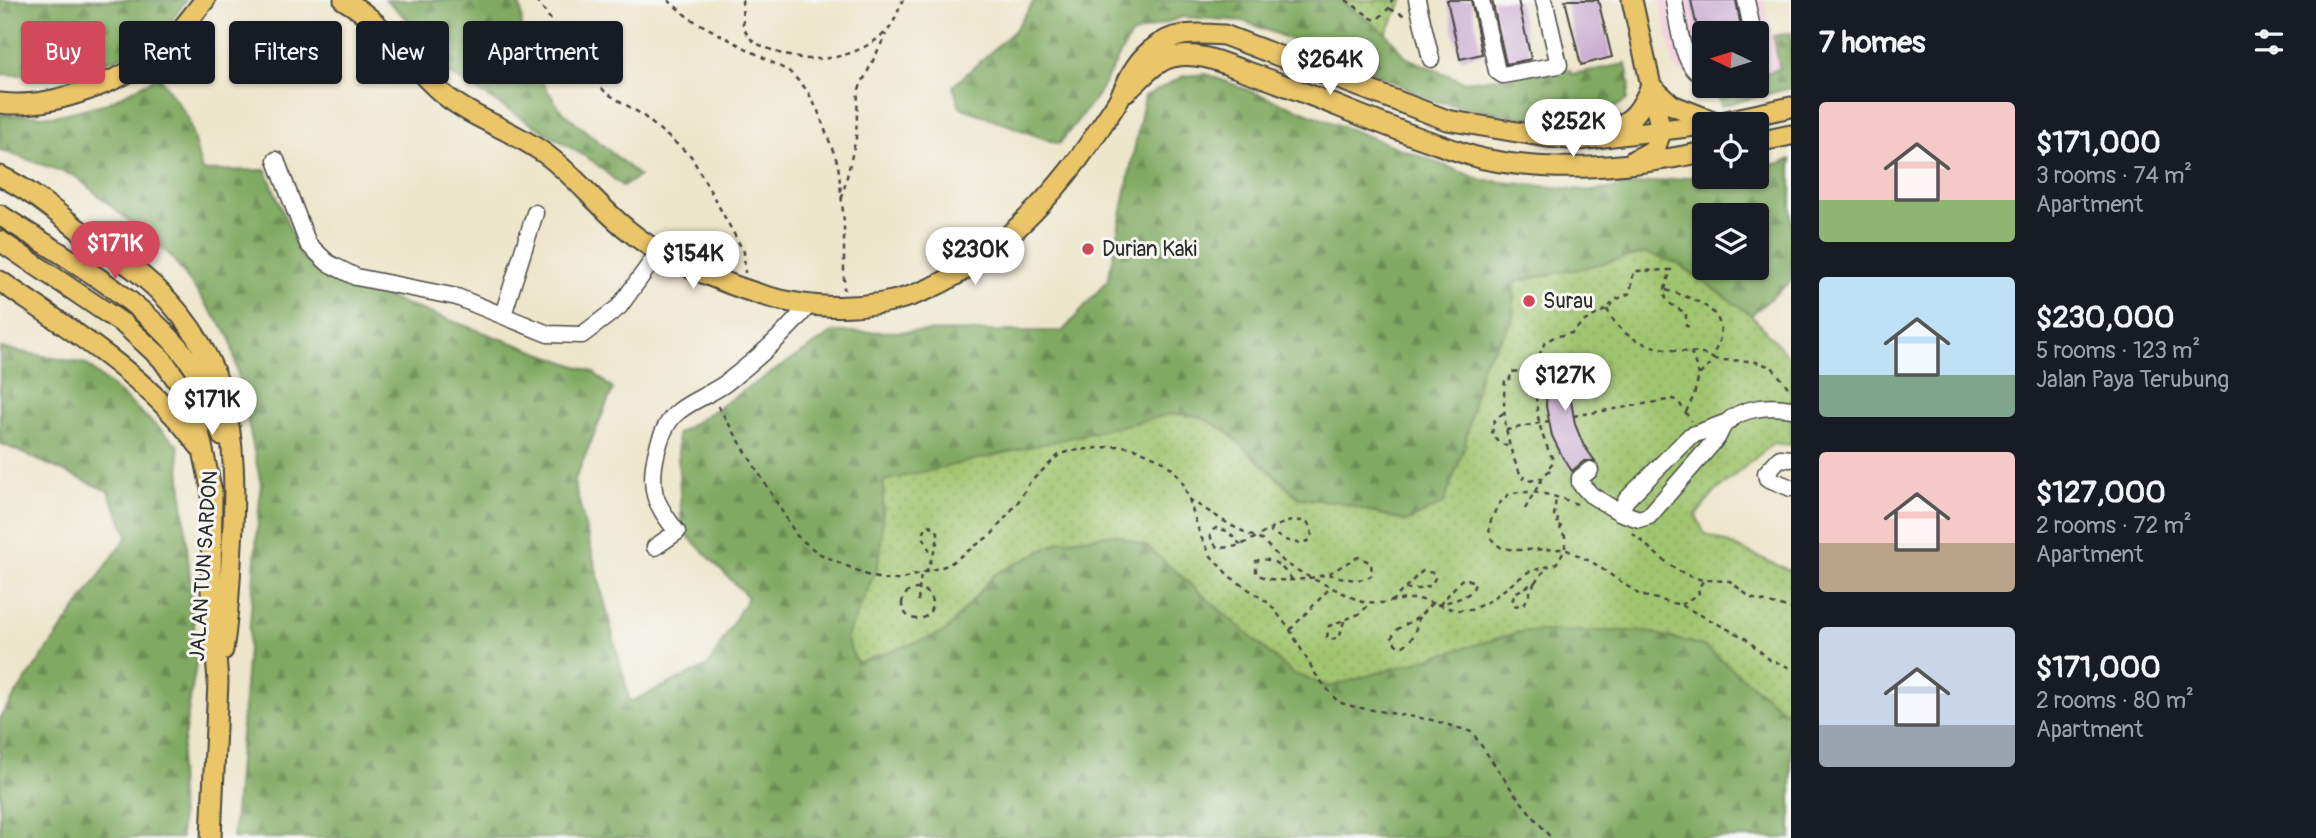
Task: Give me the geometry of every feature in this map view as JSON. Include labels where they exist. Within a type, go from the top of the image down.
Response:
[{"type":"main road","points":[[0,103],[13,105],[69,96],[146,62],[165,47],[205,0]]},
{"type":"main road","points":[[344,0],[386,32],[444,95],[471,113],[541,150],[569,172],[627,230],[658,253],[746,291],[808,306],[845,308],[885,303],[949,280],[986,256],[1041,203],[1071,168],[1121,96],[1132,70],[1153,48],[1173,37],[1197,33],[1224,35],[1447,120],[1547,137],[1600,139],[1692,127]]},
{"type":"main road","points":[[1620,166],[1650,152],[1659,144],[1661,131],[1632,0]]},
{"type":"main road","points":[[1121,96],[1151,68],[1170,57],[1189,54],[1275,81],[1405,133],[1480,158],[1568,169],[1620,166],[1692,155]]},
{"type":"main road","points":[[1651,86],[1672,106],[1692,115]]},
{"type":"main road","points":[[1600,139],[1634,118],[1651,86]]},
{"type":"main road","points":[[1768,112],[1791,107]]},
{"type":"main road","points":[[1661,131],[1676,145],[1692,150]]},
{"type":"main road","points":[[1769,140],[1791,135]]},
{"type":"main road","name":"JALAN TUN SARDON","points":[[0,177],[40,201],[141,275],[172,305],[192,331],[212,364],[223,392],[232,432],[234,517],[226,634],[218,682],[211,838]]},
{"type":"main road","points":[[0,215],[104,283],[143,313],[191,363],[208,393],[234,477]]},
{"type":"main road","points":[[0,241],[125,325],[162,359],[179,383],[196,417],[204,452]]},
{"type":"main road","name":"JALAN TUN SARDON","points":[[0,281],[154,393],[183,423],[204,452],[212,494],[211,591],[218,682]]},
{"type":"street","points":[[1417,0],[1431,60]]},
{"type":"street","points":[[1481,0],[1499,74],[1559,65],[1544,0]]},
{"type":"street","points":[[1674,0],[1687,59],[1692,68]]},
{"type":"street","points":[[1746,0],[1750,21]]},
{"type":"street","points":[[276,160],[308,244],[328,263],[356,277],[457,297],[548,334],[582,335],[618,307],[658,253]]},
{"type":"street","points":[[503,315],[535,214]]},
{"type":"street","points":[[655,547],[677,532],[655,494],[656,454],[661,436],[678,411],[725,384],[786,332],[808,306]]},
{"type":"street","points":[[1619,512],[1628,499],[1690,436],[1741,414],[1765,407],[1791,409]]},
{"type":"street","points":[[1590,470],[1580,478],[1580,483],[1591,495],[1619,512],[1635,518],[1644,518],[1717,438],[1725,423]]},
{"type":"street","points":[[1791,459],[1780,458],[1766,473],[1767,478],[1791,488]]},
{"type":"path","points":[[536,0],[605,92],[641,114],[691,156],[744,252],[746,291]]},
{"type":"path","points":[[668,0],[689,18],[790,72],[807,90],[838,164],[845,308]]},
{"type":"path","points":[[742,0],[744,31],[754,42],[780,55],[806,60],[830,60],[867,46],[888,31]]},
{"type":"path","points":[[841,201],[856,138],[858,91],[903,0]]},
{"type":"path","points":[[1346,0],[1373,19],[1381,18],[1392,0]]},
{"type":"path","points":[[1389,8],[1397,12]]},
{"type":"path","points":[[1525,509],[1545,474],[1552,469],[1550,466],[1554,461],[1539,423],[1535,398],[1536,381],[1530,380],[1545,342],[1572,333],[1583,321],[1630,293],[1634,271],[1671,270],[1665,290],[1668,304],[1686,313],[1686,326],[1691,327]]},
{"type":"path","points":[[1665,290],[1698,301],[1714,312],[1719,321],[1720,343],[1713,358],[1699,375],[1686,412]]},
{"type":"path","points":[[1607,309],[1613,324],[1648,346],[1713,358],[1753,361],[1772,367],[1791,391]]},
{"type":"path","points":[[1690,352],[1699,375]]},
{"type":"path","points":[[1531,374],[1511,372],[1510,379],[1505,379],[1503,413],[1509,447],[1523,479],[1542,479]]},
{"type":"path","points":[[710,393],[797,536],[818,553],[869,576],[886,580],[900,580],[948,565],[992,534],[1018,502],[1030,482],[1059,455],[1070,451],[1118,446],[1146,452],[1174,470],[1182,481],[1200,535],[1211,556],[1229,576],[1270,604],[1290,630],[1316,675],[1338,702],[1432,720],[1472,732],[1514,793],[1550,838]]},
{"type":"path","points":[[1573,416],[1668,399],[1678,401],[1691,422]]},
{"type":"path","points":[[1503,413],[1494,421],[1492,433],[1498,442],[1509,447]]},
{"type":"path","points":[[1506,430],[1549,421]]},
{"type":"path","points":[[1583,506],[1556,496],[1517,492],[1503,498],[1490,520],[1491,538],[1502,548],[1565,549],[1592,562],[1640,595],[1681,605],[1745,638],[1765,657],[1791,668]]},
{"type":"path","points":[[1189,499],[1232,526],[1258,538],[1285,563],[1362,602],[1406,598],[1455,610],[1471,610],[1489,601],[1528,572],[1556,564],[1565,549],[1565,536],[1560,531],[1561,525],[1557,524],[1558,518],[1553,517],[1556,496]]},
{"type":"path","points":[[1241,545],[1222,529],[1212,530],[1210,535],[1217,547],[1225,549],[1241,545],[1258,538],[1269,530],[1291,520],[1307,522],[1312,527],[1312,534],[1310,540],[1297,543],[1269,530]]},
{"type":"path","points":[[926,573],[932,556],[938,532],[930,525],[926,526],[922,536],[932,556]]},
{"type":"path","points":[[1631,532],[1678,571],[1692,578],[1730,581],[1751,598],[1791,609]]},
{"type":"path","points":[[1292,579],[1272,560],[1256,561],[1256,573],[1262,578],[1273,580],[1292,579],[1326,574],[1359,557],[1371,563],[1373,569],[1372,575],[1367,579],[1359,580],[1326,574]]},
{"type":"path","points":[[1535,582],[1514,593],[1512,602],[1516,606],[1528,600],[1535,582],[1546,568]]},
{"type":"path","points":[[1391,601],[1423,571],[1434,573],[1435,578],[1428,586],[1405,589]]},
{"type":"path","points":[[918,601],[921,574]]},
{"type":"path","points":[[1466,578],[1475,583],[1471,593],[1439,604],[1461,580],[1466,578]]},
{"type":"path","points":[[1681,605],[1699,593],[1698,587],[1704,580]]},
{"type":"path","points":[[1290,630],[1330,588]]},
{"type":"path","points":[[919,590],[930,598],[931,607],[927,615],[914,619],[905,614],[903,599],[909,592],[919,590]]},
{"type":"path","points":[[1344,621],[1340,636],[1331,640],[1327,637],[1329,626],[1359,614],[1371,603]]},
{"type":"path","points":[[1419,618],[1414,635],[1408,643],[1403,646],[1394,643],[1391,639],[1396,630],[1419,618],[1432,603]]},
{"type":"shaded area","points":[[1659,0],[1764,0],[1769,21],[1692,21],[1692,76],[1675,69]]},
{"type":"shaded area","points":[[1769,22],[1780,70],[1769,72]]},
{"type":"green space","points":[[0,0],[186,0],[171,21],[119,21],[119,57],[105,63],[105,21],[21,21],[21,75],[0,74]]},
{"type":"green space","points":[[386,0],[518,0],[522,21],[463,21],[463,82],[449,73],[449,21],[407,19]]},
{"type":"green space","points":[[1035,0],[1339,0],[1386,33],[1407,58],[1465,82],[1570,69],[1572,74],[1626,64],[1630,84],[1627,100],[1604,114],[1532,120],[1435,101],[1350,62],[1243,21],[1182,17],[1131,35],[1097,96],[1059,144],[960,107],[953,86],[1014,31]]},
{"type":"green space","points":[[1339,0],[1403,0],[1403,1],[1386,33]]},
{"type":"green space","points":[[1791,33],[1791,88],[1769,94],[1769,72],[1780,69],[1773,36]]},
{"type":"green space","points":[[1206,74],[1482,180],[1594,191],[1692,177],[1692,189],[1769,189],[1769,165],[1791,159],[1791,281],[1751,315],[1701,280],[1769,280],[1769,203],[1692,203],[1692,274],[1677,263],[1579,269],[1514,282],[1513,321],[1481,366],[1465,445],[1444,503],[1407,522],[1338,502],[1299,498],[1225,430],[884,481],[881,549],[857,663],[945,632],[995,574],[1061,541],[1115,534],[1148,547],[1292,672],[1328,687],[1523,631],[1645,631],[1704,646],[1791,716],[1791,838],[233,838],[261,484],[230,337],[170,255],[75,176],[0,150],[0,114],[54,116],[108,103],[144,84],[165,84],[188,118],[202,171],[266,170],[301,257],[355,286],[593,372],[613,389],[574,482],[630,702],[708,666],[748,597],[682,530],[677,434],[834,332],[1063,331],[1108,280],[1145,96],[1184,76]]},
{"type":"green space","points":[[466,84],[543,84],[560,109],[639,176],[623,187],[594,162]]},
{"type":"green space","points":[[1719,98],[1752,98],[1721,106]]},
{"type":"green space","points":[[1644,253],[1677,263],[1692,274],[1692,280],[1701,280],[1751,315],[1791,359],[1791,445],[1773,443],[1716,491],[1696,515],[1704,533],[1791,571],[1791,716],[1704,646],[1645,631],[1523,631],[1329,687],[1292,673],[1148,547],[1115,534],[1061,541],[995,574],[945,632],[857,663],[846,639],[877,568],[881,549],[884,481],[1172,414],[1199,416],[1225,430],[1299,498],[1338,502],[1407,522],[1444,503],[1465,445],[1481,366],[1513,321],[1514,282]]},
{"type":"green space","points":[[0,348],[86,364],[178,445],[197,658],[179,768],[181,838],[0,838],[0,717],[128,535],[108,491],[0,443]]},
{"type":"building","points":[[1447,0],[1471,0],[1482,54],[1460,59]]},
{"type":"building","points":[[1492,0],[1518,0],[1531,59],[1506,64]]},
{"type":"building","points":[[1565,0],[1598,0],[1612,57],[1581,65]]},
{"type":"building","points":[[1691,0],[1736,0],[1740,21],[1695,21]]},
{"type":"building","points":[[1553,357],[1576,362],[1571,401],[1575,424],[1583,444],[1595,461],[1584,461],[1572,471],[1552,436],[1546,406]]},
{"type":"place","name":"Durian Kaki","points":[[1088,249]]},
{"type":"place","name":"Surau","points":[[1529,301]]}]
